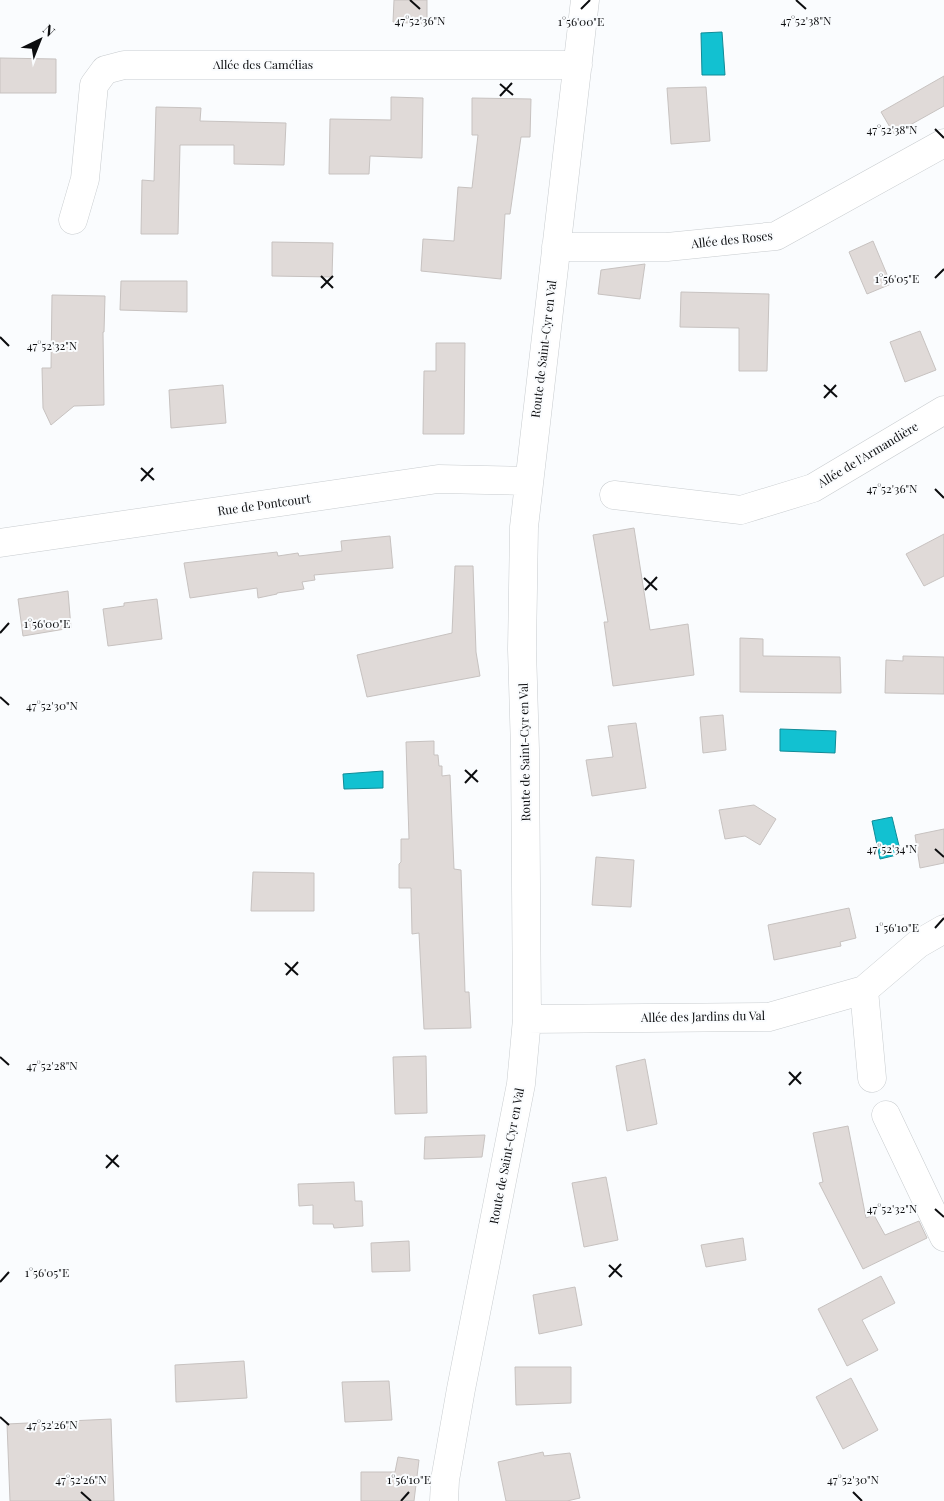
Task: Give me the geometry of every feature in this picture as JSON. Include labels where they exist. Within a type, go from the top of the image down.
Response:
[{"type":"street","name":"Route de Saint-Cyr en Val","points":[[444,1501],[445,1480],[461,1389],[521,1084],[527,1019],[525,750],[522,649],[524,527],[585,0]]},
{"type":"street","name":"Allée des Camélias","points":[[73,220],[85,179],[94,85],[105,70],[124,65],[578,65]]},
{"type":"street","name":"Allée des Roses","points":[[556,247],[667,247],[776,236],[944,143]]},
{"type":"street","name":"Allée de l'Armandière","points":[[614,495],[741,510],[813,488],[944,410]]},
{"type":"street","name":"Rue de Pontcourt","points":[[0,543],[438,479],[529,480]]},
{"type":"street","name":"Allée des Jardins du Val","points":[[527,1019],[769,1017],[864,990],[918,944],[944,929]]},
{"type":"street","points":[[864,990],[872,1078]]},
{"type":"street","points":[[886,1115],[944,1237]]},
{"type":"water","points":[[722,32],[725,75],[702,75],[701,33]]},
{"type":"water","points":[[780,729],[836,731],[835,753],[780,751]]},
{"type":"water","points":[[383,771],[383,788],[344,789],[343,774]]},
{"type":"water","points":[[892,817],[901,854],[880,859],[872,821]]},
{"type":"building","points":[[394,0],[427,0],[427,24],[393,22]]},
{"type":"building","points":[[0,58],[56,59],[56,93],[0,93]]},
{"type":"building","points":[[944,76],[944,106],[894,134],[881,112]]},
{"type":"building","points":[[706,87],[710,141],[671,144],[667,88]]},
{"type":"building","points":[[391,97],[423,98],[422,158],[370,156],[369,174],[329,174],[330,119],[391,120]]},
{"type":"building","points":[[472,98],[531,99],[530,137],[521,137],[510,214],[505,214],[501,279],[421,271],[423,239],[454,241],[458,187],[472,188],[478,135],[472,135]]},
{"type":"building","points":[[156,107],[201,108],[200,121],[286,123],[284,165],[234,164],[234,145],[180,145],[178,234],[141,234],[142,180],[154,181]]},
{"type":"building","points":[[873,241],[891,284],[867,294],[849,252]]},
{"type":"building","points":[[272,242],[333,243],[332,277],[272,276]]},
{"type":"building","points":[[645,264],[640,299],[598,294],[601,270]]},
{"type":"building","points":[[121,281],[187,281],[187,312],[120,310]]},
{"type":"building","points":[[681,292],[769,294],[767,371],[739,371],[739,328],[680,327]]},
{"type":"building","points":[[52,295],[105,296],[103,332],[104,405],[74,406],[51,425],[43,408],[42,368],[51,368]]},
{"type":"building","points":[[920,331],[936,370],[905,382],[890,342]]},
{"type":"building","points":[[436,343],[465,343],[464,434],[423,434],[424,371],[436,371]]},
{"type":"building","points":[[223,385],[226,423],[171,428],[169,390]]},
{"type":"building","points":[[634,528],[650,630],[688,624],[694,675],[613,686],[604,622],[608,622],[593,535]]},
{"type":"building","points":[[944,534],[944,576],[924,586],[906,554]]},
{"type":"building","points":[[390,536],[393,568],[314,575],[315,580],[302,582],[304,589],[258,598],[257,588],[190,598],[184,563],[277,552],[278,556],[298,553],[299,556],[342,551],[341,541]]},
{"type":"building","points":[[455,566],[473,566],[476,652],[480,676],[367,697],[357,655],[452,633]]},
{"type":"building","points":[[68,591],[71,628],[23,636],[18,599]]},
{"type":"building","points":[[157,599],[162,639],[108,646],[103,609],[124,606],[124,603]]},
{"type":"building","points":[[740,638],[763,639],[763,656],[840,657],[841,693],[740,692]]},
{"type":"building","points":[[903,656],[944,657],[944,694],[885,693],[886,660],[903,661]]},
{"type":"building","points":[[723,715],[726,750],[703,753],[700,717]]},
{"type":"building","points":[[636,723],[646,788],[592,796],[586,760],[613,757],[608,726]]},
{"type":"building","points":[[434,741],[434,755],[438,755],[439,766],[442,766],[442,776],[450,775],[454,869],[461,870],[465,992],[469,992],[471,1028],[424,1029],[419,933],[412,934],[411,888],[399,888],[401,839],[409,839],[406,742]]},
{"type":"building","points":[[754,805],[776,819],[760,845],[745,836],[725,839],[719,810]]},
{"type":"building","points":[[944,829],[944,863],[920,868],[915,835]]},
{"type":"building","points":[[596,857],[634,860],[631,907],[592,905]]},
{"type":"building","points":[[253,872],[314,873],[314,911],[251,911]]},
{"type":"building","points":[[849,908],[856,938],[840,942],[841,946],[774,960],[768,925]]},
{"type":"building","points":[[426,1056],[427,1113],[395,1114],[393,1057]]},
{"type":"building","points":[[645,1059],[657,1124],[627,1131],[616,1066]]},
{"type":"building","points":[[848,1126],[866,1218],[874,1215],[885,1235],[919,1221],[927,1238],[863,1269],[819,1183],[823,1182],[813,1133]]},
{"type":"building","points":[[485,1135],[482,1157],[424,1159],[425,1137]]},
{"type":"building","points":[[606,1177],[618,1240],[584,1247],[572,1183]]},
{"type":"building","points":[[354,1182],[355,1201],[362,1201],[363,1226],[334,1228],[333,1224],[313,1224],[313,1205],[299,1206],[298,1184]]},
{"type":"building","points":[[743,1238],[746,1260],[706,1267],[701,1245]]},
{"type":"building","points":[[409,1241],[410,1271],[372,1272],[371,1243]]},
{"type":"building","points":[[881,1276],[895,1303],[862,1320],[878,1350],[847,1366],[818,1309]]},
{"type":"building","points":[[575,1287],[582,1325],[539,1334],[533,1295]]},
{"type":"building","points":[[244,1361],[247,1398],[176,1402],[175,1365]]},
{"type":"building","points":[[515,1367],[571,1367],[571,1403],[516,1405]]},
{"type":"building","points":[[851,1378],[878,1430],[843,1449],[816,1397]]},
{"type":"building","points":[[389,1381],[392,1420],[345,1422],[342,1382]]},
{"type":"building","points":[[111,1419],[114,1501],[10,1501],[7,1424]]},
{"type":"building","points":[[543,1452],[544,1456],[570,1453],[580,1498],[567,1501],[506,1501],[498,1462]]},
{"type":"building","points":[[398,1457],[419,1460],[414,1501],[361,1501],[361,1472],[395,1472]]}]
